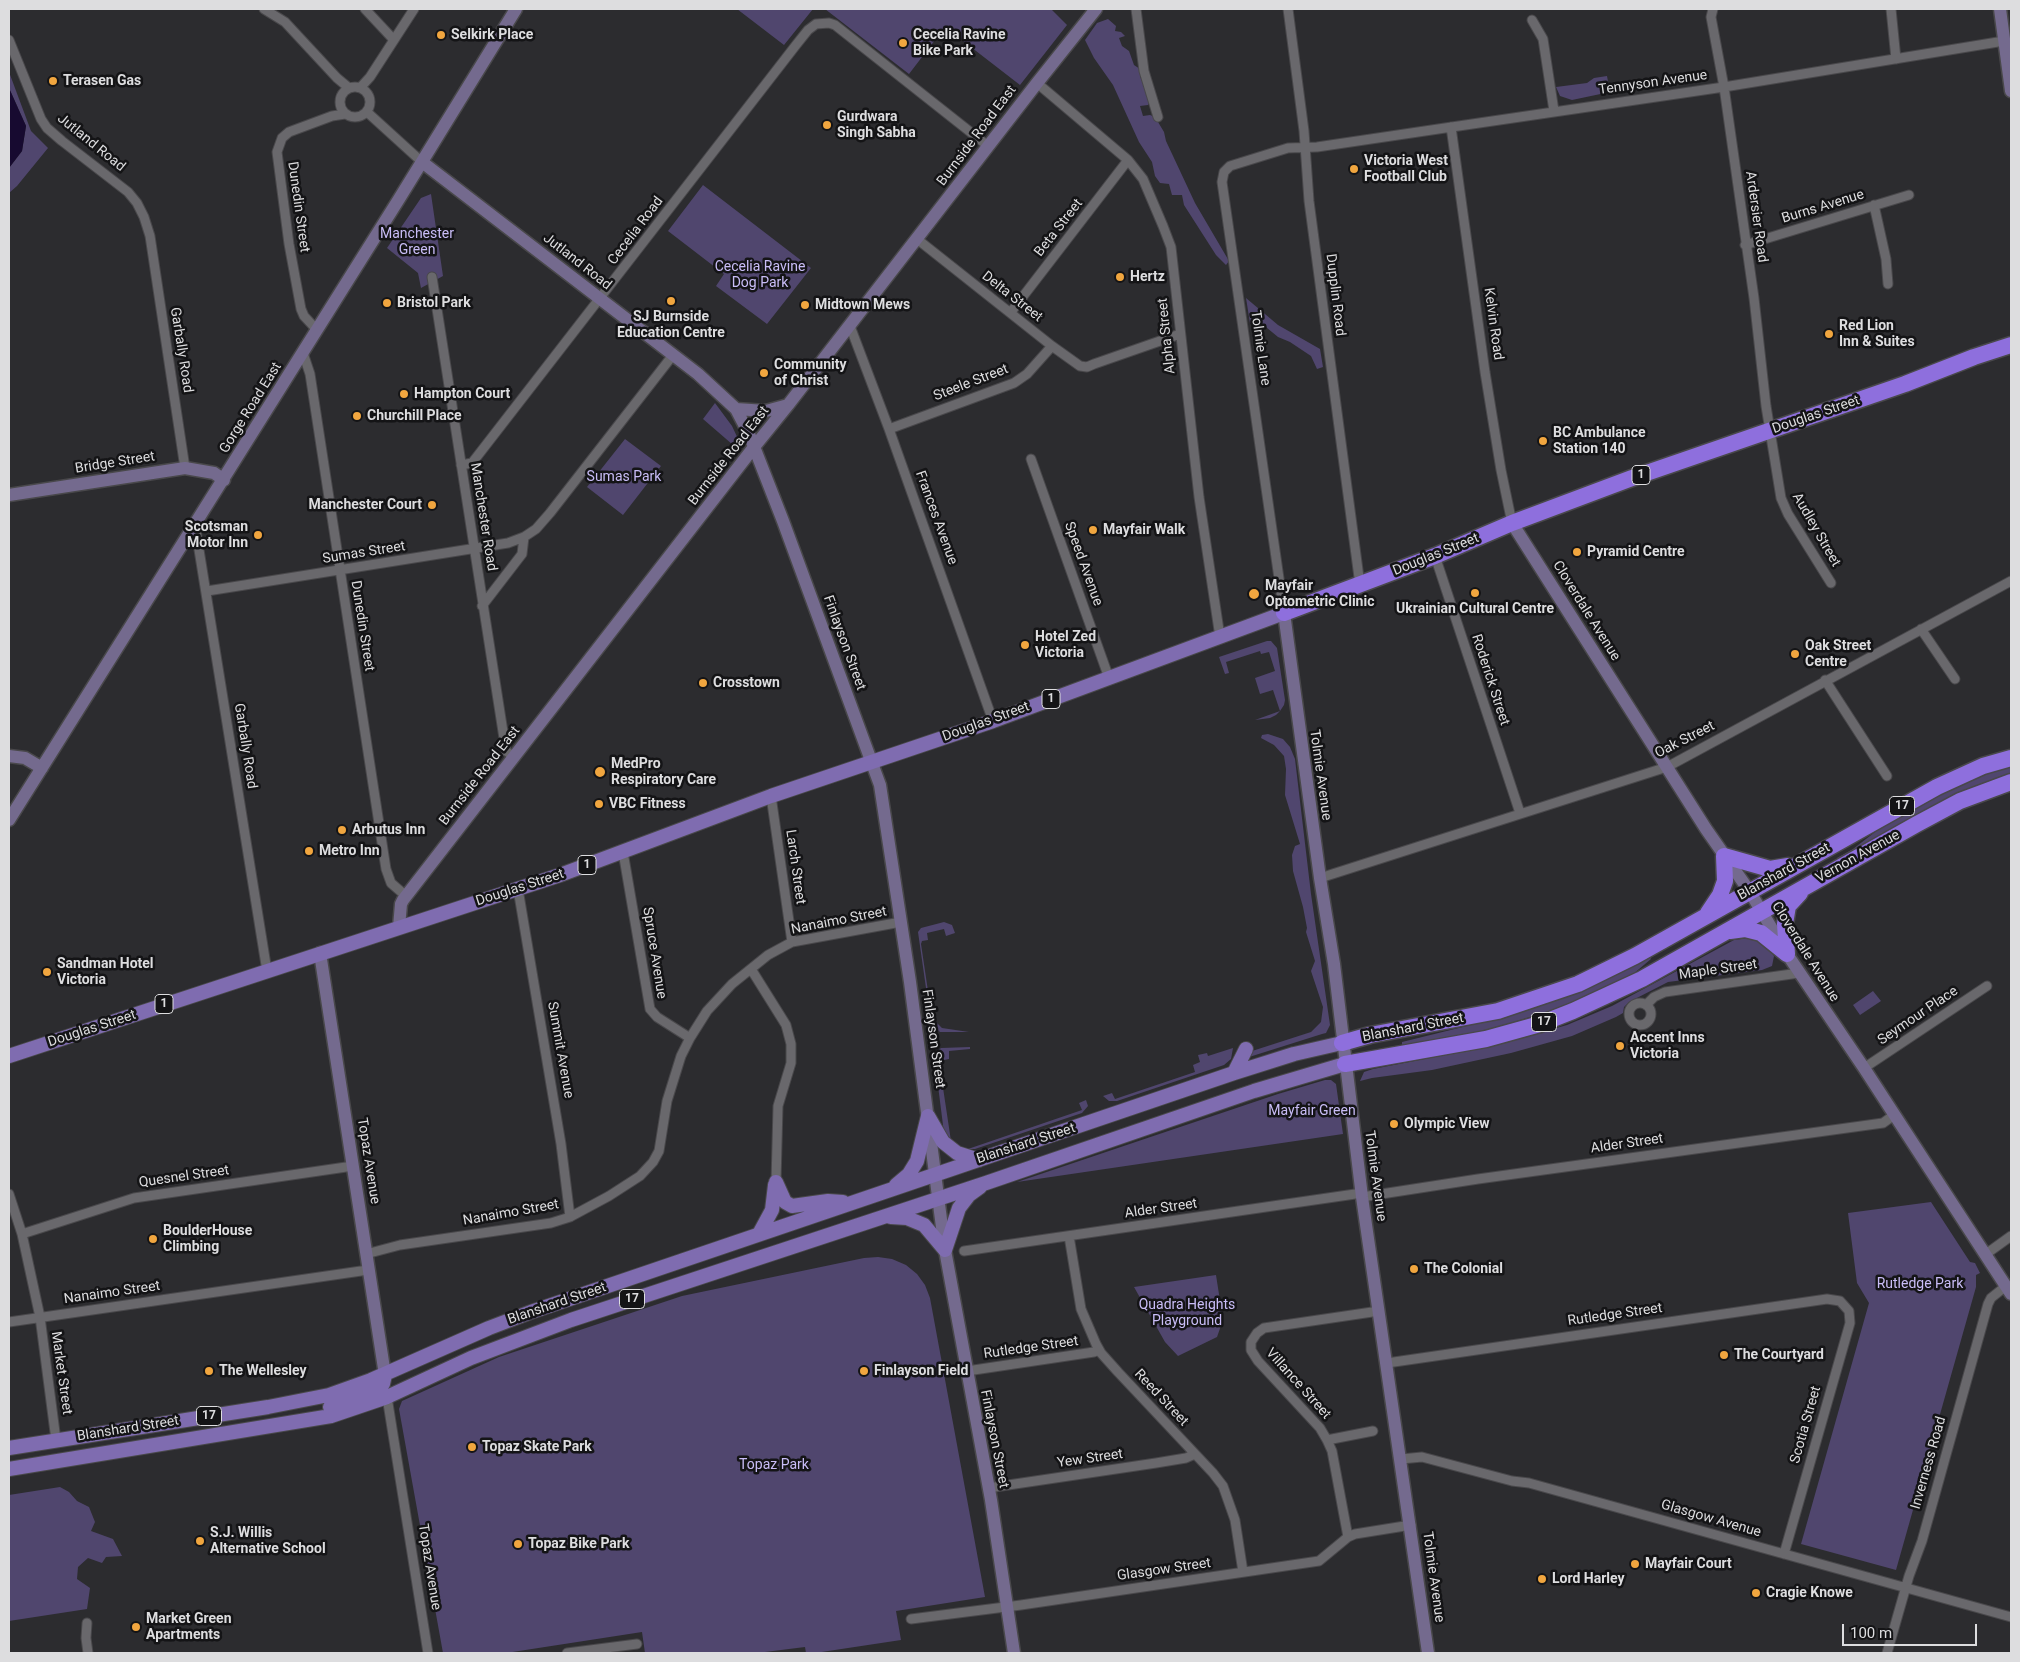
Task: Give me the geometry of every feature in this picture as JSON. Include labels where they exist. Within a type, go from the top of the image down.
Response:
[{"type":"highway","name":"Douglas Street","points":[[1284,613],[1632,478],[2011,345]]},
{"type":"highway","name":"Blanshard Street","points":[[1342,1043],[1370,1035],[1490,1013],[1549,995],[1603,972],[1945,783],[1983,766],[2011,758]]},
{"type":"highway","name":"Vernon Avenue","points":[[1762,912],[1960,801],[2011,782]]},
{"type":"highway","points":[[1707,915],[1720,895],[1725,881],[1724,856],[1770,869],[1798,864]]},
{"type":"highway","points":[[1786,954],[1785,924],[1788,906],[1806,886]]},
{"type":"highway","name":"Blanshard Street","points":[[1345,1064],[1486,1039],[1540,1024],[1607,997],[1762,912]]},
{"type":"highway","points":[[1726,932],[1745,929],[1761,933],[1786,954]]},
{"type":"main road","name":"Gorge Road East","points":[[9,820],[224,480],[516,9]]},
{"type":"main road","name":"Burnside Road East","points":[[399,927],[401,904],[406,896],[1096,9]]},
{"type":"main road","points":[[2000,9],[2011,91]]},
{"type":"main road","name":"Jutland Road","points":[[422,162],[698,374],[736,409],[743,420],[754,447]]},
{"type":"main road","points":[[736,409],[766,411],[788,405]]},
{"type":"main road","name":"Finlayson Street","points":[[754,447],[880,785],[901,922],[945,1250],[988,1488],[1014,1653]]},
{"type":"main road","name":"Bridge Street","points":[[9,495],[185,468],[214,473],[224,480]]},
{"type":"main road","name":"Cloverdale Avenue","points":[[1512,523],[1724,856],[1750,892],[1786,954],[1864,1068],[2009,1290]]},
{"type":"main road","name":"Douglas Street","points":[[9,1056],[320,952],[518,889],[771,796],[993,721],[1284,613]]},
{"type":"main road","name":"Tolmie Avenue","points":[[1284,613],[1332,956],[1362,1195],[1428,1653]]},
{"type":"main road","points":[[9,756],[25,758],[42,768]]},
{"type":"main road","name":"Topaz Avenue","points":[[320,952],[385,1374]]},
{"type":"main road","name":"Blanshard Street","points":[[9,1448],[305,1401],[352,1388],[531,1312],[1234,1073],[1294,1054],[1342,1043]]},
{"type":"main road","points":[[1234,1073],[1246,1049]]},
{"type":"main road","name":"Blanshard Street","points":[[9,1469],[270,1428],[332,1416],[387,1397],[514,1340],[986,1183],[1254,1091],[1345,1064]]},
{"type":"main road","points":[[928,1116],[943,1142],[953,1151],[979,1160]]},
{"type":"main road","points":[[887,1191],[902,1180],[914,1166],[920,1153],[928,1116]]},
{"type":"main road","points":[[776,1182],[786,1202],[792,1206],[828,1202],[851,1203]]},
{"type":"main road","points":[[759,1234],[772,1210],[776,1182]]},
{"type":"main road","points":[[945,1250],[959,1208],[969,1195],[986,1183]]},
{"type":"main road","points":[[883,1217],[907,1218],[924,1225],[945,1250]]},
{"type":"main road","points":[[270,1428],[346,1402],[379,1388],[383,1384],[385,1374]]},
{"type":"street","points":[[264,9],[285,22],[346,90]]},
{"type":"street","points":[[365,9],[394,40]]},
{"type":"street","points":[[360,88],[370,77],[414,9]]},
{"type":"street","points":[[1136,9],[1144,71],[1158,117]]},
{"type":"street","name":"Dupplin Road","points":[[1288,9],[1312,221],[1360,585]]},
{"type":"street","name":"Ardersier Road","points":[[1712,9],[1711,17],[1724,86],[1770,430]]},
{"type":"street","points":[[1891,9],[1896,59]]},
{"type":"street","points":[[1532,20],[1543,39],[1554,111]]},
{"type":"street","name":"Cecelia Road","points":[[461,465],[472,463],[808,30],[816,24],[824,22],[835,25],[988,146]]},
{"type":"street","name":"Jutland Road","points":[[9,40],[42,120],[62,141],[128,192],[137,203],[144,217],[150,236]]},
{"type":"street","name":"Tennyson Avenue","points":[[1304,148],[1318,148],[1451,128],[2004,41]]},
{"type":"street","name":"Alpha Street","points":[[1037,83],[1128,160],[1143,179],[1164,226],[1170,247],[1200,497],[1220,637]]},
{"type":"street","points":[[360,88],[367,92],[370,104],[366,112],[358,117],[343,111],[339,102],[346,90],[360,88]]},
{"type":"street","name":"Dunedin Street","points":[[317,330],[304,316],[301,309],[289,244],[277,152],[282,138],[289,132],[343,111]]},
{"type":"street","name":"Jutland Road","points":[[366,112],[422,162]]},
{"type":"street","name":"Kelvin Road","points":[[1451,128],[1485,372],[1512,523]]},
{"type":"street","name":"Tolmie Lane","points":[[1284,613],[1222,182],[1224,172],[1230,166],[1282,149],[1304,148]]},
{"type":"street","name":"Beta Street","points":[[1011,312],[1128,160]]},
{"type":"street","name":"Burns Avenue","points":[[1745,245],[1909,195]]},
{"type":"street","points":[[1874,205],[1886,259],[1888,284]]},
{"type":"street","name":"Garbally Road","points":[[150,236],[185,468]]},
{"type":"street","name":"Delta Street","points":[[917,239],[1080,366],[1086,367],[1180,334]]},
{"type":"street","name":"Manchester Road","points":[[432,277],[506,751],[514,757]]},
{"type":"street","name":"Frances Avenue","points":[[850,326],[889,429],[993,721]]},
{"type":"street","name":"Steele Street","points":[[889,429],[1014,383],[1027,374],[1052,346]]},
{"type":"street","name":"Dunedin Street","points":[[303,353],[310,374],[386,869],[391,883],[406,896]]},
{"type":"street","name":"Sumas Street","points":[[207,591],[474,549],[508,543],[524,537],[536,529],[550,513],[673,355]]},
{"type":"street","name":"Audley Street","points":[[1770,430],[1781,498],[1788,514],[1831,583]]},
{"type":"street","name":"Speed Avenue","points":[[1031,459],[1109,678]]},
{"type":"street","name":"Garbally Road","points":[[195,525],[267,971]]},
{"type":"street","points":[[482,606],[522,554],[524,537]]},
{"type":"street","name":"Roderick Street","points":[[1435,556],[1520,813]]},
{"type":"street","name":"Oak Street","points":[[1320,878],[1667,767],[2011,581]]},
{"type":"street","points":[[1921,629],[1955,679]]},
{"type":"street","points":[[1826,680],[1887,776]]},
{"type":"street","name":"Larch Street","points":[[771,796],[792,942]]},
{"type":"street","name":"Spruce Avenue","points":[[623,852],[650,1009],[657,1017],[690,1038]]},
{"type":"street","name":"Summit Avenue","points":[[518,889],[561,1144],[570,1217]]},
{"type":"street","name":"Nanaimo Street","points":[[366,1254],[400,1245],[540,1225],[570,1217],[609,1196],[640,1176],[653,1162],[659,1151],[667,1101],[674,1075],[690,1038],[707,1011],[732,984],[768,955],[792,942],[901,922]]},
{"type":"street","points":[[751,969],[786,1025],[791,1044],[791,1063],[778,1106],[776,1182]]},
{"type":"street","name":"Maple Street","points":[[1646,1005],[1654,997],[1665,992],[1799,972]]},
{"type":"street","name":"Seymour Place","points":[[1864,1068],[1987,986]]},
{"type":"street","name":"Alder Street","points":[[964,1252],[1883,1123],[1894,1115]]},
{"type":"street","name":"Quesnel Street","points":[[22,1234],[134,1198],[354,1166]]},
{"type":"street","name":"Market Street","points":[[9,1194],[22,1234],[40,1318],[56,1440]]},
{"type":"street","name":"Reed Street","points":[[1069,1236],[1081,1309],[1099,1350],[1218,1480],[1230,1501],[1243,1572]]},
{"type":"street","points":[[1986,1254],[2011,1236]]},
{"type":"street","name":"Nanaimo Street","points":[[9,1322],[368,1270]]},
{"type":"street","name":"Inverness Road","points":[[1887,1653],[1906,1587],[1922,1541],[1988,1304],[1991,1298],[2009,1290]]},
{"type":"street","name":"Rutledge Street","points":[[1387,1363],[1827,1298],[1838,1300],[1846,1305]]},
{"type":"street","name":"Scotia Street","points":[[1784,1554],[1850,1324],[1850,1314],[1846,1305]]},
{"type":"street","name":"Villance Street","points":[[1348,1536],[1332,1452],[1327,1440],[1320,1428],[1258,1361],[1252,1350],[1253,1337],[1264,1328],[1379,1311]]},
{"type":"street","name":"Rutledge Street","points":[[966,1371],[1099,1350]]},
{"type":"street","name":"Topaz Avenue","points":[[387,1397],[428,1653]]},
{"type":"street","points":[[1327,1440],[1373,1430]]},
{"type":"street","name":"Yew Street","points":[[988,1488],[1156,1463],[1186,1458],[1195,1454]]},
{"type":"street","name":"Glasgow Avenue","points":[[1401,1459],[1422,1458],[1512,1481],[1529,1483],[2011,1617]]},
{"type":"street","name":"Glasgow Street","points":[[911,1618],[1008,1606],[1319,1560],[1348,1536],[1359,1532],[1411,1525]]},
{"type":"street","points":[[87,1623],[88,1653]]},
{"type":"street","points":[[568,1653],[637,1644]]},
{"type":"green space","points":[[737,9],[813,9],[784,45]]},
{"type":"green space","points":[[825,9],[1051,9],[1067,25],[1020,85],[945,27],[909,74]]},
{"type":"green space","points":[[1108,19],[1116,26],[1115,31],[1121,32],[1125,36],[1119,38],[1122,46],[1129,51],[1134,65],[1140,69],[1140,76],[1150,101],[1148,105],[1140,106],[1143,116],[1150,115],[1155,117],[1164,132],[1166,141],[1195,203],[1229,261],[1226,265],[1216,255],[1184,205],[1182,195],[1172,195],[1169,184],[1160,183],[1155,176],[1152,162],[1139,142],[1113,85],[1094,58],[1085,40],[1097,23]]},
{"type":"green space","points":[[9,72],[31,131],[48,148],[9,193],[9,168],[22,151],[26,126],[9,88]]},
{"type":"green space","points":[[1607,76],[1610,92],[1572,100],[1560,96],[1556,87],[1587,83],[1594,78]]},
{"type":"green space","name":"Cecelia Ravine Dog Park","points":[[703,185],[811,268],[767,324],[716,286],[724,274],[668,231]]},
{"type":"green space","name":"Manchester Green","points":[[431,194],[443,276],[421,288],[418,273],[387,248],[421,198]]},
{"type":"green space","points":[[1246,298],[1278,325],[1320,349],[1323,367],[1317,369],[1311,356],[1290,342],[1278,337],[1261,323],[1250,323]]},
{"type":"green space","points":[[715,403],[732,426],[740,443],[740,451],[703,419]]},
{"type":"green space","name":"Sumas Park","points":[[625,439],[661,466],[623,515],[587,487]]},
{"type":"green space","points":[[1271,641],[1277,648],[1285,700],[1280,711],[1273,690],[1260,694],[1255,678],[1275,671],[1269,652],[1261,654],[1260,651],[1226,662],[1229,673],[1225,674],[1219,657]]},
{"type":"green space","points":[[1280,711],[1270,718],[1255,720]]},
{"type":"green space","points":[[1268,734],[1283,739],[1290,747],[1295,759],[1311,894],[1330,1025],[1326,1033],[1246,1058],[1249,1052],[1311,1032],[1321,1022],[1323,1007],[1311,971],[1315,961],[1306,932],[1303,907],[1293,871],[1292,855],[1295,846],[1300,844],[1285,795],[1286,769],[1284,756],[1274,745],[1261,738],[1262,735]]},
{"type":"green space","points":[[2011,764],[2011,775],[1838,860],[1837,858],[1853,849],[1888,822],[1961,782]]},
{"type":"green space","points":[[944,922],[952,925],[955,933],[946,936],[944,929],[927,933],[928,940],[922,941],[921,944],[932,1018],[942,1028],[969,1032],[940,1032],[931,1023],[918,932],[921,928]]},
{"type":"green space","points":[[1748,938],[1757,941],[1770,950],[1774,956],[1772,966],[1762,970],[1668,982],[1629,1002],[1624,1007],[1623,1013],[1616,1017],[1572,1036],[1511,1053],[1432,1070],[1360,1081],[1364,1072],[1373,1069],[1497,1045],[1567,1025],[1612,1006],[1734,940]]},
{"type":"green space","points":[[1649,955],[1651,959],[1632,975],[1612,986],[1559,1008],[1488,1030],[1402,1045],[1402,1042],[1487,1021]]},
{"type":"green space","points":[[1873,991],[1881,1001],[1860,1015],[1853,1005]]},
{"type":"green space","points":[[970,1047],[970,1049],[949,1051],[949,1059],[939,1061],[951,1141],[944,1133],[934,1054],[941,1048]]},
{"type":"green space","points":[[1233,1048],[1231,1059],[1224,1065],[1117,1101],[1109,1101],[1103,1096],[1112,1093],[1115,1099],[1195,1072],[1193,1065],[1200,1062],[1198,1055],[1207,1053],[1208,1056]]},
{"type":"green space","name":"Mayfair Green","points":[[1325,1080],[1331,1080],[1336,1084],[1343,1134],[1017,1182],[1278,1094]]},
{"type":"green space","points":[[1086,1100],[1088,1106],[1082,1113],[975,1149],[968,1149],[1082,1110],[1079,1103]]},
{"type":"green space","name":"Rutledge Park","points":[[1931,1202],[1970,1262],[1975,1263],[1980,1273],[1976,1275],[1976,1287],[1896,1570],[1801,1544],[1869,1303],[1857,1283],[1848,1213]]},
{"type":"green space","name":"Topaz Park","points":[[864,1258],[892,1259],[906,1265],[917,1274],[925,1285],[930,1298],[985,1597],[896,1611],[901,1640],[815,1653],[806,1653],[805,1647],[757,1653],[645,1653],[642,1632],[506,1653],[443,1653],[399,1409],[402,1401],[499,1357],[682,1296]]},
{"type":"green space","name":"Quadra Heights Playground","points":[[1216,1275],[1223,1320],[1217,1337],[1178,1356],[1165,1342],[1134,1287]]},
{"type":"green space","points":[[60,1487],[69,1492],[77,1501],[89,1507],[95,1522],[91,1531],[113,1539],[122,1556],[106,1557],[102,1563],[88,1558],[78,1567],[77,1579],[90,1588],[87,1609],[9,1621],[9,1495]]},
{"type":"shaded area","points":[[9,88],[26,126],[22,151],[9,168]]},
{"type":"place","name":"Selkirk Place","points":[[441,35]]},
{"type":"place","name":"Cecelia Ravine Bike Park","points":[[903,43]]},
{"type":"place","name":"Terasen Gas","points":[[53,81]]},
{"type":"place","name":"Gurdwara Singh Sabha","points":[[827,125]]},
{"type":"place","name":"Victoria West Football Club","points":[[1354,169]]},
{"type":"place","name":"Hertz","points":[[1120,277]]},
{"type":"place","name":"SJ Burnside Education Centre","points":[[671,301]]},
{"type":"place","name":"Bristol Park","points":[[387,303]]},
{"type":"place","name":"Midtown Mews","points":[[805,305]]},
{"type":"place","name":"Red Lion Inn & Suites","points":[[1829,334]]},
{"type":"place","name":"Community of Christ","points":[[764,373]]},
{"type":"place","name":"Hampton Court","points":[[404,394]]},
{"type":"place","name":"Churchill Place","points":[[357,416]]},
{"type":"place","name":"BC Ambulance Station 140","points":[[1543,441]]},
{"type":"place","name":"Manchester Court","points":[[432,505]]},
{"type":"place","name":"Mayfair Walk","points":[[1093,530]]},
{"type":"place","name":"Scotsman Motor Inn","points":[[258,535]]},
{"type":"place","name":"Pyramid Centre","points":[[1577,552]]},
{"type":"place","name":"Ukrainian Cultural Centre","points":[[1475,593]]},
{"type":"place","name":"Mayfair Optometric Clinic","points":[[1254,594]]},
{"type":"place","name":"Hotel Zed Victoria","points":[[1025,645]]},
{"type":"place","name":"Oak Street Centre","points":[[1795,654]]},
{"type":"place","name":"Crosstown","points":[[703,683]]},
{"type":"place","name":"MedPro Respiratory Care","points":[[600,772]]},
{"type":"place","name":"VBC Fitness","points":[[599,804]]},
{"type":"place","name":"Arbutus Inn","points":[[342,830]]},
{"type":"place","name":"Metro Inn","points":[[309,851]]},
{"type":"place","name":"Sandman Hotel Victoria","points":[[47,972]]},
{"type":"place","name":"Accent Inns Victoria","points":[[1620,1046]]},
{"type":"place","name":"Olympic View","points":[[1394,1124]]},
{"type":"place","name":"BoulderHouse Climbing","points":[[153,1239]]},
{"type":"place","name":"The Colonial","points":[[1414,1269]]},
{"type":"place","name":"The Courtyard","points":[[1724,1355]]},
{"type":"place","name":"The Wellesley","points":[[209,1371]]},
{"type":"place","name":"Finlayson Field","points":[[864,1371]]},
{"type":"place","name":"Topaz Skate Park","points":[[472,1447]]},
{"type":"place","name":"S.J. Willis Alternative School","points":[[200,1541]]},
{"type":"place","name":"Topaz Bike Park","points":[[518,1544]]},
{"type":"place","name":"Mayfair Court","points":[[1635,1564]]},
{"type":"place","name":"Lord Harley","points":[[1542,1579]]},
{"type":"place","name":"Cragie Knowe","points":[[1756,1593]]},
{"type":"place","name":"Market Green Apartments","points":[[136,1627]]}]
